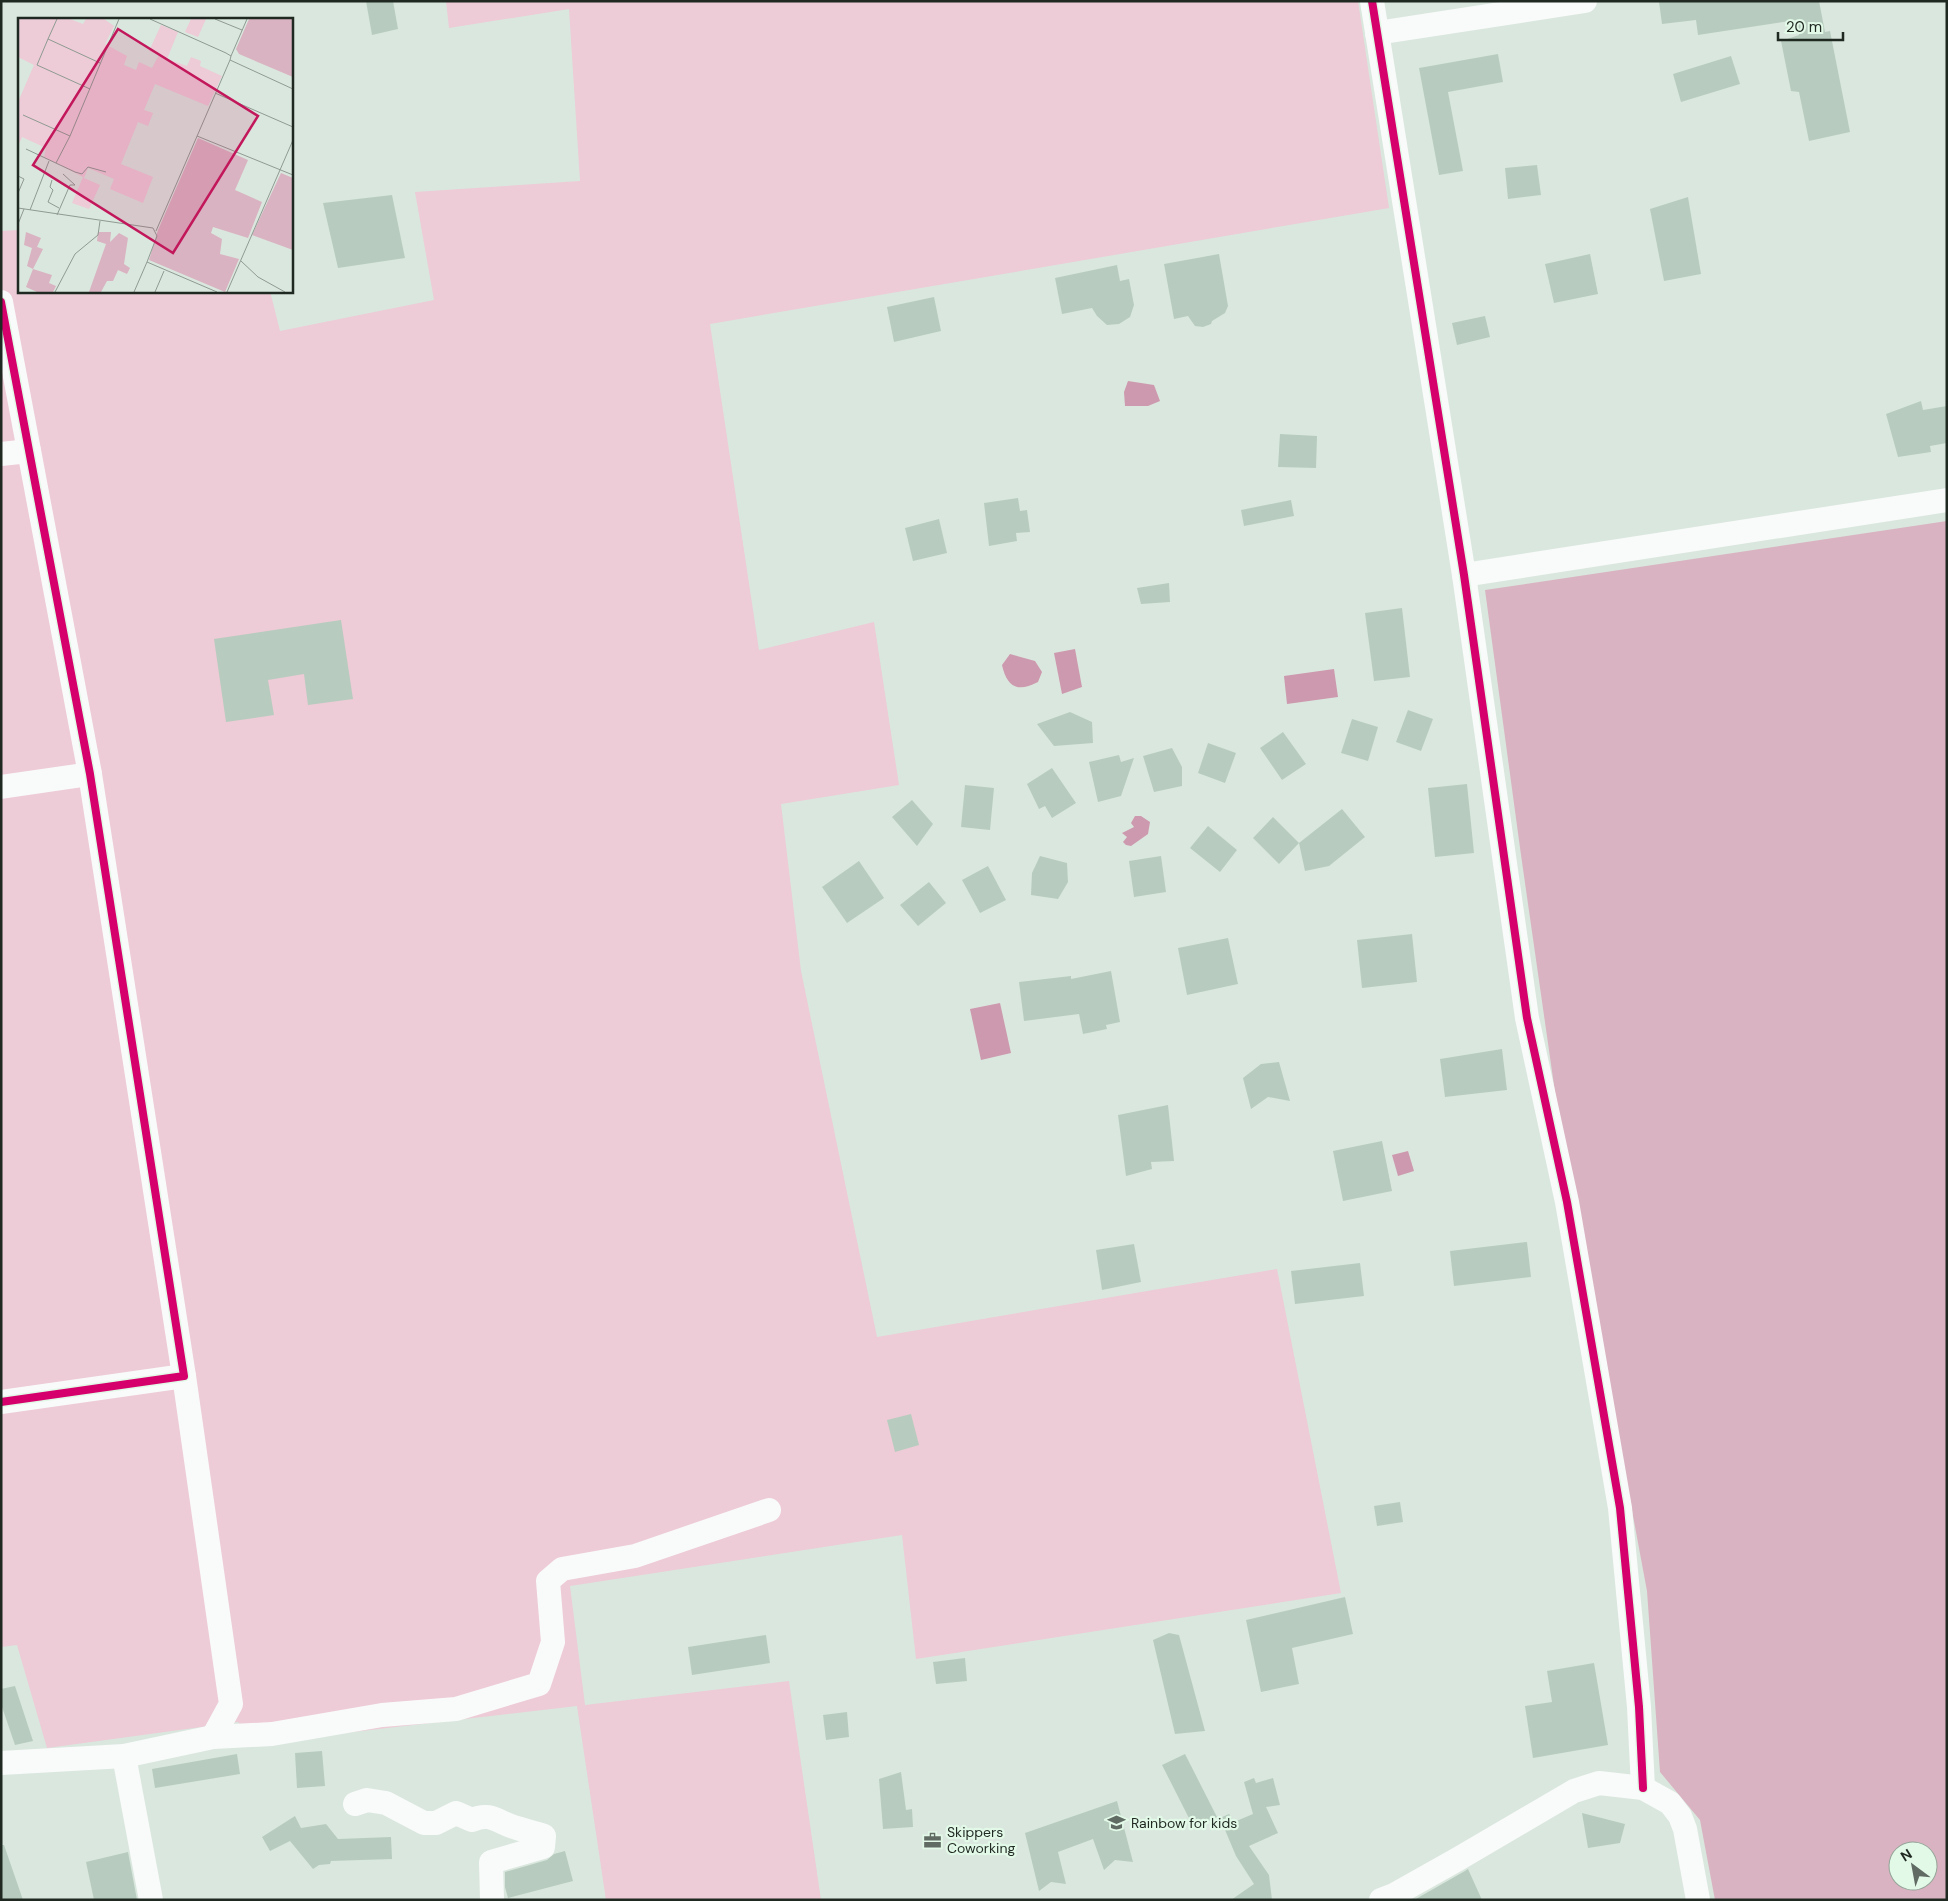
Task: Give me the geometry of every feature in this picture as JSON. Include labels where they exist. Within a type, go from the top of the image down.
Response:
[{"type":"street","points":[[1372,1],[1464,575],[1527,1018],[1567,1202],[1620,1508],[1638,1707],[1643,1788]]},
{"type":"street","points":[[1376,33],[1585,1]]},
{"type":"street","points":[[1,302],[90,774],[184,1376],[231,1704],[214,1737]]},
{"type":"street","points":[[1,454],[29,450]]},
{"type":"street","points":[[1464,575],[1947,500]]},
{"type":"street","points":[[1,787],[90,774]]},
{"type":"street","points":[[1,1402],[184,1376]]},
{"type":"street","points":[[1,1763],[124,1756],[214,1737],[272,1734],[382,1715],[456,1709],[539,1684],[553,1642],[548,1581],[562,1569],[635,1556],[769,1510]]},
{"type":"street","points":[[124,1756],[152,1900]]},
{"type":"street","points":[[1381,1900],[1394,1895],[1458,1859],[1574,1790],[1599,1783],[1643,1788],[1670,1802],[1680,1816],[1685,1829],[1698,1900]]},
{"type":"street","points":[[355,1804],[367,1800],[386,1803],[424,1823],[436,1823],[456,1813],[472,1820],[480,1816],[493,1817],[515,1828],[532,1831],[544,1836],[543,1846],[491,1862],[492,1900]]},
{"type":"shaded area","points":[[446,1],[1358,1],[1389,208],[710,324],[759,650],[874,622],[899,785],[781,804],[801,971],[877,1337],[1277,1269],[1341,1593],[916,1659],[902,1535],[570,1586],[585,1705],[789,1681],[821,1900],[606,1900],[577,1706],[258,1743],[238,1722],[47,1748],[17,1645],[1,1647],[1,231],[18,230],[18,292],[270,292],[280,331],[434,300],[415,192],[580,181],[569,9],[449,28]]},
{"type":"shaded area","points":[[1128,381],[1154,385],[1160,401],[1148,406],[1125,406],[1124,392]]},
{"type":"shaded area","points":[[1947,521],[1947,1900],[1715,1900],[1700,1820],[1660,1772],[1647,1591],[1558,1113],[1485,590]]},
{"type":"shaded area","points":[[1075,649],[1082,687],[1062,694],[1054,653]]},
{"type":"shaded area","points":[[1010,654],[1035,661],[1042,672],[1038,682],[1024,687],[1014,686],[1010,683],[1002,665]]},
{"type":"shaded area","points":[[1334,669],[1338,697],[1287,704],[1284,676]]},
{"type":"shaded area","points":[[1135,816],[1141,816],[1150,822],[1148,834],[1131,846],[1126,845],[1123,842],[1127,837],[1122,833],[1134,827],[1131,823]]},
{"type":"shaded area","points":[[1000,1003],[1011,1053],[981,1060],[970,1009]]},
{"type":"shaded area","points":[[1408,1151],[1414,1171],[1398,1176],[1392,1155]]},
{"type":"building","points":[[366,1],[393,1],[398,29],[372,35]]},
{"type":"building","points":[[1819,1],[1825,32],[1830,31],[1850,132],[1809,141],[1799,92],[1791,91],[1781,41],[1799,35],[1796,20],[1698,35],[1696,20],[1662,24],[1659,2]]},
{"type":"building","points":[[1498,54],[1503,82],[1448,92],[1463,171],[1439,175],[1419,68]]},
{"type":"building","points":[[1731,56],[1740,84],[1681,102],[1673,74]]},
{"type":"building","points":[[1537,165],[1541,195],[1508,199],[1505,168]]},
{"type":"building","points":[[392,195],[405,258],[338,268],[323,203]]},
{"type":"building","points":[[1688,197],[1701,274],[1664,281],[1650,209]]},
{"type":"building","points":[[1219,254],[1228,306],[1225,313],[1212,321],[1211,324],[1203,327],[1195,326],[1188,316],[1174,319],[1164,264]]},
{"type":"building","points":[[1590,254],[1598,294],[1554,303],[1545,264]]},
{"type":"building","points":[[1117,265],[1120,281],[1129,279],[1134,305],[1130,317],[1119,324],[1107,325],[1097,316],[1092,308],[1062,314],[1055,278]]},
{"type":"building","points":[[934,297],[941,331],[894,342],[887,307]]},
{"type":"building","points":[[1485,316],[1490,337],[1457,345],[1452,323]]},
{"type":"building","points":[[1921,401],[1923,410],[1947,406],[1947,443],[1930,446],[1931,452],[1898,457],[1886,414]]},
{"type":"building","points":[[1280,434],[1317,436],[1316,468],[1278,467]]},
{"type":"building","points":[[1018,498],[1020,511],[1027,510],[1030,532],[1016,533],[1017,541],[989,546],[984,503]]},
{"type":"building","points":[[1291,500],[1294,516],[1244,526],[1241,510]]},
{"type":"building","points":[[939,519],[947,553],[913,561],[905,528]]},
{"type":"building","points":[[1169,583],[1170,602],[1141,604],[1137,588]]},
{"type":"building","points":[[1402,608],[1410,677],[1374,681],[1365,613]]},
{"type":"building","points":[[341,620],[353,699],[308,705],[304,674],[268,680],[274,715],[226,722],[214,639]]},
{"type":"building","points":[[1408,710],[1433,719],[1421,751],[1396,742]]},
{"type":"building","points":[[1070,712],[1092,722],[1093,743],[1054,746],[1037,724]]},
{"type":"building","points":[[1352,719],[1378,727],[1368,761],[1341,753]]},
{"type":"building","points":[[1283,732],[1306,764],[1282,780],[1260,748]]},
{"type":"building","points":[[1208,743],[1236,753],[1225,783],[1198,773]]},
{"type":"building","points":[[1172,748],[1182,767],[1182,786],[1154,792],[1143,756]]},
{"type":"building","points":[[1119,755],[1121,762],[1134,758],[1121,796],[1098,802],[1089,762]]},
{"type":"building","points":[[1052,768],[1076,803],[1052,818],[1045,806],[1039,809],[1027,784]]},
{"type":"building","points":[[1467,784],[1474,853],[1435,857],[1428,788]]},
{"type":"building","points":[[965,785],[994,788],[990,830],[961,827]]},
{"type":"building","points":[[912,800],[933,824],[917,846],[892,817]]},
{"type":"building","points":[[1342,809],[1365,837],[1329,866],[1305,871],[1299,843]]},
{"type":"building","points":[[1273,817],[1299,843],[1279,864],[1253,838]]},
{"type":"building","points":[[1208,826],[1237,850],[1220,872],[1190,848]]},
{"type":"building","points":[[1040,856],[1067,863],[1068,882],[1058,899],[1031,895],[1032,873]]},
{"type":"building","points":[[1161,856],[1166,892],[1134,897],[1129,861]]},
{"type":"building","points":[[859,861],[884,898],[847,923],[822,887]]},
{"type":"building","points":[[988,866],[1006,900],[980,913],[962,880]]},
{"type":"building","points":[[929,882],[946,903],[918,926],[900,905]]},
{"type":"building","points":[[1412,934],[1417,982],[1362,988],[1357,940]]},
{"type":"building","points":[[1228,938],[1238,984],[1187,995],[1178,948]]},
{"type":"building","points":[[1111,971],[1120,1022],[1106,1025],[1107,1029],[1083,1034],[1079,1014],[1024,1021],[1019,982],[1071,976],[1071,979]]},
{"type":"building","points":[[1502,1049],[1507,1090],[1445,1097],[1440,1059]]},
{"type":"building","points":[[1279,1062],[1290,1101],[1268,1097],[1251,1109],[1243,1078],[1261,1064]]},
{"type":"building","points":[[1168,1105],[1174,1161],[1151,1162],[1152,1169],[1126,1176],[1118,1115]]},
{"type":"building","points":[[1382,1141],[1392,1191],[1343,1201],[1333,1151]]},
{"type":"building","points":[[1527,1242],[1531,1277],[1454,1286],[1450,1251]]},
{"type":"building","points":[[1134,1244],[1141,1282],[1102,1290],[1096,1250]]},
{"type":"building","points":[[1360,1263],[1364,1296],[1295,1304],[1291,1271]]},
{"type":"building","points":[[911,1414],[919,1445],[895,1452],[887,1420]]},
{"type":"building","points":[[1400,1502],[1403,1522],[1377,1526],[1374,1506]]},
{"type":"building","points":[[1345,1597],[1353,1634],[1292,1648],[1299,1684],[1261,1692],[1246,1620]]},
{"type":"building","points":[[1169,1633],[1179,1635],[1205,1731],[1175,1734],[1153,1640]]},
{"type":"building","points":[[766,1635],[770,1663],[692,1675],[688,1647]]},
{"type":"building","points":[[965,1658],[967,1681],[936,1684],[933,1662]]},
{"type":"building","points":[[1594,1663],[1608,1745],[1533,1758],[1525,1706],[1552,1702],[1547,1671]]},
{"type":"building","points":[[15,1686],[33,1741],[15,1745],[1,1704],[1,1689]]},
{"type":"building","points":[[847,1712],[849,1737],[826,1740],[823,1715]]},
{"type":"building","points":[[322,1751],[325,1786],[297,1788],[295,1753]]},
{"type":"building","points":[[237,1754],[240,1774],[155,1788],[152,1769]]},
{"type":"building","points":[[1185,1754],[1217,1817],[1194,1828],[1162,1765]]},
{"type":"building","points":[[901,1772],[906,1810],[912,1809],[913,1827],[883,1829],[879,1779]]},
{"type":"building","points":[[1254,1778],[1256,1783],[1273,1778],[1280,1805],[1266,1807],[1278,1833],[1249,1846],[1269,1875],[1272,1900],[1231,1900],[1254,1884],[1236,1856],[1220,1818],[1229,1814],[1234,1822],[1253,1814],[1244,1782]]},
{"type":"building","points":[[1117,1801],[1133,1862],[1115,1860],[1104,1870],[1093,1839],[1058,1852],[1066,1884],[1051,1882],[1039,1891],[1025,1833]]},
{"type":"building","points":[[1582,1813],[1625,1824],[1620,1843],[1588,1848]]},
{"type":"building","points":[[295,1816],[301,1828],[326,1824],[338,1839],[391,1837],[392,1859],[331,1861],[330,1864],[319,1865],[313,1869],[290,1841],[270,1851],[262,1837]]},
{"type":"building","points":[[1,1845],[4,1845],[23,1900],[1,1900]]},
{"type":"building","points":[[565,1851],[573,1881],[508,1898],[505,1887],[505,1872],[547,1860],[554,1854]]},
{"type":"building","points":[[128,1852],[137,1900],[94,1900],[86,1862]]},
{"type":"building","points":[[1468,1869],[1482,1900],[1414,1900],[1465,1871]]},
{"type":"cycle path","points":[[1372,1],[1464,575],[1527,1018],[1567,1202],[1620,1508],[1639,1707],[1643,1788]]},
{"type":"cycle path","points":[[1,302],[90,774],[184,1376],[1,1402]]},
{"type":"place","name":"Rainbow for kids","points":[[1117,1823]]},
{"type":"place","name":"Skippers Coworking","points":[[933,1840]]}]
